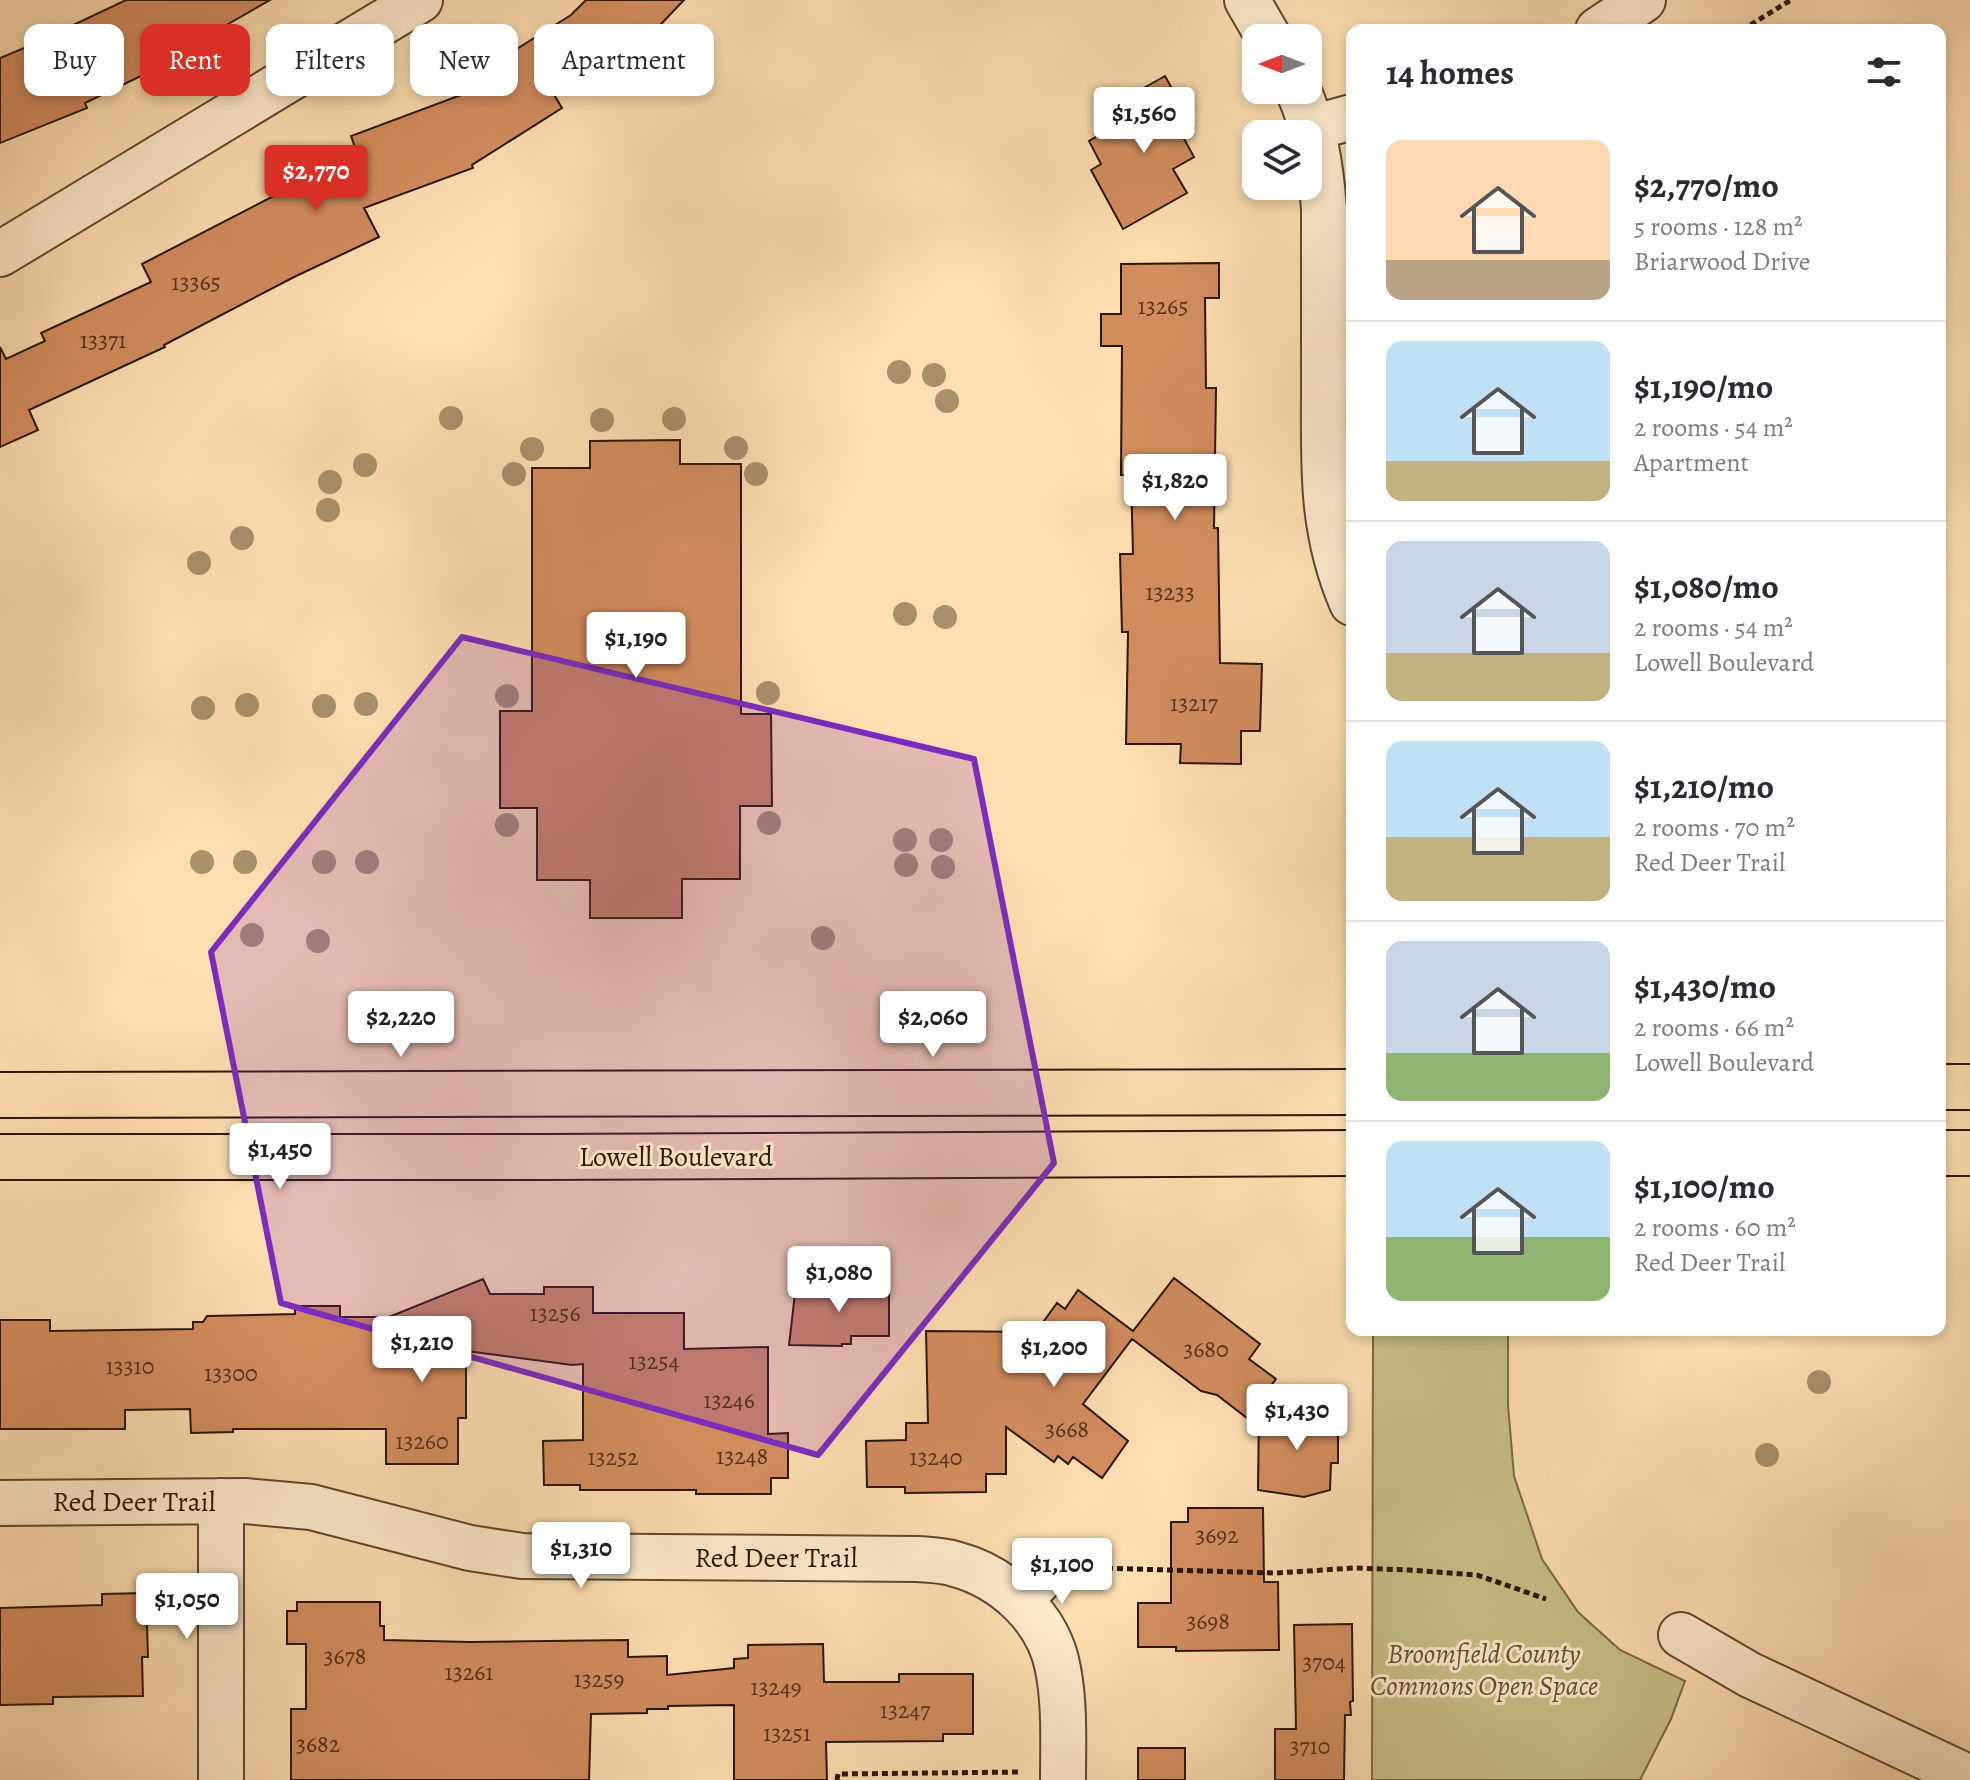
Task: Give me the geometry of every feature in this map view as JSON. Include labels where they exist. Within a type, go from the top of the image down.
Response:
[{"type":"main road","points":[[1946,1087],[1970,1087]]},
{"type":"main road","points":[[0,1095],[1346,1092]]},
{"type":"main road","name":"Lowell Boulevard","points":[[0,1157],[1346,1153]]},
{"type":"main road","points":[[1946,1153],[1970,1153]]},
{"type":"street","points":[[0,254],[420,0]]},
{"type":"street","points":[[1247,0],[1261,24]]},
{"type":"street","points":[[1607,24],[1643,0]]},
{"type":"street","points":[[1321,112],[1324,482],[1328,530],[1346,590]]},
{"type":"street","points":[[221,1501],[221,1780]]},
{"type":"street","name":"Red Deer Trail","points":[[0,1503],[221,1501],[311,1507],[470,1548],[522,1556],[918,1559],[955,1563],[990,1577],[1020,1600],[1043,1627],[1058,1665],[1063,1703],[1063,1776]]},
{"type":"street","points":[[1020,1600],[1056,1563]]},
{"type":"street","points":[[1681,1635],[1750,1675],[1970,1778]]},
{"type":"path","points":[[1752,24],[1791,0]]},
{"type":"path","points":[[1056,1563],[1140,1571],[1276,1573],[1354,1568],[1477,1575],[1546,1599]]},
{"type":"path","points":[[837,1780],[838,1774],[1063,1776]]},
{"type":"highlighted area","points":[[462,637],[974,759],[1054,1163],[818,1455],[281,1303],[211,952]]},
{"type":"green space","name":"Broomfield County Commons Open Space","points":[[1373,1336],[1508,1336],[1508,1405],[1514,1476],[1542,1559],[1578,1612],[1620,1650],[1685,1681],[1671,1719],[1640,1780],[1372,1780]]},
{"type":"building","points":[[126,0],[270,0],[228,24],[140,24],[140,76],[124,84],[124,24],[75,24]]},
{"type":"building","points":[[586,0],[684,0],[661,24],[557,24]]},
{"type":"building","points":[[534,38],[534,96],[555,96],[562,108],[472,165],[473,168],[364,208],[379,237],[294,277],[165,347],[29,410],[38,430],[0,447],[0,347],[6,359],[45,341],[41,333],[151,282],[142,264],[357,153],[351,136],[458,96],[518,96],[518,48]]},
{"type":"building","points":[[24,48],[24,96],[99,96],[85,103],[87,108],[0,143],[0,58]]},
{"type":"building","points":[[1165,76],[1194,128],[1182,135],[1194,157],[1173,169],[1187,193],[1123,229],[1091,170],[1101,164],[1089,141],[1136,114],[1126,98]]},
{"type":"building","points":[[1219,263],[1219,298],[1205,298],[1206,388],[1216,388],[1214,528],[1218,528],[1220,663],[1262,664],[1260,731],[1241,731],[1241,764],[1180,763],[1181,744],[1126,744],[1128,632],[1122,632],[1120,554],[1133,554],[1131,475],[1121,475],[1122,346],[1101,346],[1101,314],[1121,314],[1121,264]]},
{"type":"building","points":[[680,440],[680,464],[741,464],[741,714],[771,714],[772,806],[740,806],[740,879],[682,879],[682,918],[590,918],[590,880],[537,880],[537,808],[500,808],[500,711],[532,711],[532,468],[590,468],[590,441]]},
{"type":"building","points":[[1174,1278],[1260,1344],[1249,1359],[1276,1379],[1247,1418],[1217,1395],[1201,1391],[1132,1339],[1083,1404],[1128,1441],[1102,1478],[1073,1457],[1068,1464],[1058,1456],[1054,1462],[1006,1427],[1006,1474],[986,1474],[986,1492],[905,1493],[905,1487],[867,1487],[866,1441],[906,1440],[906,1423],[928,1423],[926,1331],[1036,1332],[1057,1303],[1065,1309],[1078,1290],[1133,1331]]},
{"type":"building","points":[[483,1279],[490,1294],[544,1294],[544,1287],[593,1287],[593,1313],[684,1313],[684,1349],[768,1347],[768,1434],[788,1433],[788,1478],[771,1478],[771,1494],[696,1494],[696,1490],[580,1490],[580,1485],[544,1485],[543,1441],[583,1440],[583,1364],[466,1351],[466,1418],[458,1418],[458,1464],[386,1464],[386,1429],[233,1429],[233,1432],[191,1433],[190,1409],[125,1410],[125,1429],[0,1429],[0,1320],[50,1320],[50,1331],[193,1329],[193,1322],[203,1322],[207,1316],[295,1314],[295,1306],[340,1306],[340,1317],[389,1317]]},
{"type":"building","points":[[796,1285],[889,1286],[889,1336],[851,1336],[851,1344],[842,1346],[789,1345]]},
{"type":"building","points":[[1259,1412],[1338,1412],[1338,1463],[1331,1463],[1330,1490],[1304,1497],[1258,1490]]},
{"type":"building","points":[[1188,1508],[1263,1508],[1264,1582],[1278,1582],[1279,1650],[1176,1651],[1176,1647],[1138,1647],[1138,1603],[1171,1603],[1171,1522],[1188,1522]]},
{"type":"building","points":[[146,1593],[148,1657],[142,1657],[143,1696],[53,1697],[53,1704],[0,1705],[0,1608],[102,1605],[102,1594]]},
{"type":"building","points":[[297,1602],[380,1602],[380,1626],[384,1626],[384,1640],[628,1640],[628,1657],[667,1656],[667,1675],[734,1668],[734,1659],[748,1658],[748,1645],[823,1644],[824,1682],[899,1682],[899,1674],[973,1674],[973,1734],[943,1734],[943,1741],[826,1742],[827,1780],[734,1780],[734,1705],[668,1706],[668,1709],[647,1709],[647,1713],[591,1714],[589,1780],[291,1780],[291,1709],[306,1709],[306,1644],[287,1644],[287,1611],[297,1611]]},
{"type":"building","points":[[1352,1624],[1353,1701],[1350,1702],[1351,1715],[1345,1715],[1344,1780],[1275,1780],[1275,1729],[1296,1729],[1294,1625]]},
{"type":"building","points":[[1138,1748],[1185,1748],[1185,1780],[1138,1780]]}]
